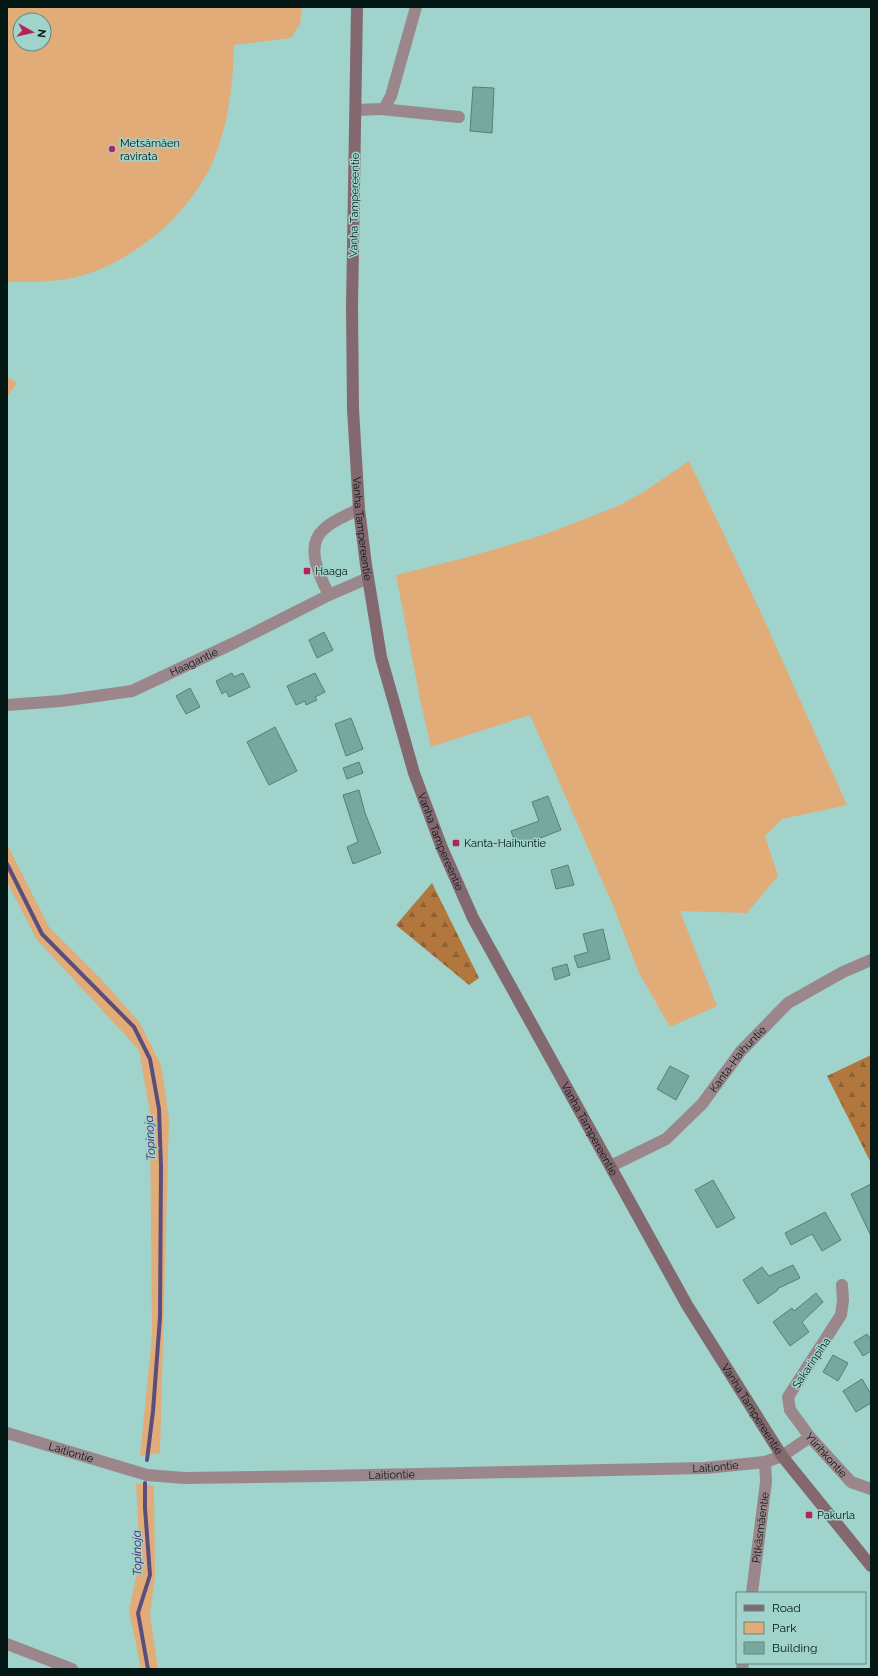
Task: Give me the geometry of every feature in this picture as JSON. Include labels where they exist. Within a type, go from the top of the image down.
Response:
[{"type":"main road","name":"Vanha Tampereentie","points":[[357,7],[352,315],[353,409],[359,510],[368,578],[383,665],[414,774],[445,855],[473,918],[611,1166],[686,1305],[782,1456],[871,1566]]},
{"type":"street","points":[[381,109],[385,107],[391,96],[416,7]]},
{"type":"street","points":[[356,110],[381,109],[459,117]]},
{"type":"street","points":[[329,595],[319,576],[316,562],[314,548],[318,535],[328,525],[359,510]]},
{"type":"street","name":"Haagantie","points":[[7,705],[61,701],[132,691],[236,642],[329,595],[368,578]]},
{"type":"street","name":"Kanta-Haihuntie","points":[[611,1166],[666,1139],[702,1104],[741,1051],[788,1002],[843,972],[871,960]]},
{"type":"street","name":"Sakarinpiha","points":[[810,1437],[790,1410],[788,1397],[833,1330],[841,1315],[843,1300],[842,1285]]},
{"type":"street","name":"Laitiontie","points":[[7,1433],[147,1475],[184,1478],[705,1468],[765,1462],[782,1456]]},
{"type":"street","name":"Ylirihkontie","points":[[782,1456],[810,1437],[851,1482],[871,1489]]},
{"type":"street","name":"Pitkäsmäentie","points":[[752,1592],[766,1482],[765,1462]]},
{"type":"street","points":[[7,1644],[72,1669]]},
{"type":"green space","name":"Metsämäen ravirata","points":[[7,7],[301,7],[300,24],[291,38],[234,45],[233,74],[227,117],[219,145],[205,178],[180,212],[148,241],[131,253],[112,263],[93,272],[73,278],[7,282]]},
{"type":"green space","points":[[7,377],[17,383],[7,397]]},
{"type":"green space","points":[[689,461],[762,615],[847,805],[782,819],[765,836],[778,876],[747,913],[680,911],[717,1006],[670,1027],[638,971],[615,910],[530,715],[431,747],[421,704],[396,575],[468,557],[543,535],[618,506],[642,493]]},
{"type":"green space","points":[[7,844],[49,927],[100,978],[140,1023],[161,1065],[169,1118],[160,1453],[140,1456],[152,1335],[150,1113],[139,1050],[37,940],[7,882]]},
{"type":"green space","points":[[432,883],[479,978],[469,985],[396,925]]},
{"type":"green space","points":[[871,1055],[871,1163],[827,1076]]},
{"type":"green space","points":[[136,1483],[154,1486],[155,1576],[150,1614],[158,1669],[141,1669],[129,1610],[140,1559]]},
{"type":"building","points":[[473,87],[494,88],[492,133],[470,131]]},
{"type":"building","points":[[324,632],[333,650],[317,658],[309,640]]},
{"type":"building","points":[[232,673],[234,677],[243,673],[250,687],[229,697],[226,691],[222,694],[216,681]]},
{"type":"building","points":[[315,673],[325,692],[315,697],[317,700],[306,705],[305,701],[296,705],[287,686]]},
{"type":"building","points":[[190,688],[200,707],[186,714],[176,696]]},
{"type":"building","points":[[351,718],[363,749],[346,756],[335,724]]},
{"type":"building","points":[[275,727],[297,771],[269,785],[247,742]]},
{"type":"building","points":[[359,762],[363,773],[347,779],[343,768]]},
{"type":"building","points":[[359,790],[365,813],[381,853],[353,864],[347,847],[358,842],[343,795]]},
{"type":"building","points":[[548,796],[561,830],[517,847],[511,831],[539,821],[532,802]]},
{"type":"building","points":[[568,865],[574,885],[556,889],[551,870]]},
{"type":"building","points":[[603,929],[610,959],[578,968],[574,956],[588,952],[583,934]]},
{"type":"building","points":[[567,964],[570,975],[555,980],[552,968]]},
{"type":"building","points":[[670,1066],[689,1076],[676,1100],[657,1089]]},
{"type":"building","points":[[713,1180],[735,1218],[717,1228],[695,1190]]},
{"type":"building","points":[[871,1184],[871,1236],[851,1194]]},
{"type":"building","points":[[825,1212],[841,1240],[822,1251],[812,1234],[791,1245],[785,1233]]},
{"type":"building","points":[[793,1265],[800,1278],[777,1289],[778,1290],[758,1304],[743,1280],[762,1267],[769,1276]]},
{"type":"building","points":[[816,1293],[823,1302],[802,1322],[809,1332],[790,1346],[773,1322],[792,1308],[794,1311]]},
{"type":"building","points":[[867,1334],[871,1340],[871,1351],[863,1356],[854,1342]]},
{"type":"building","points":[[833,1355],[848,1363],[838,1381],[823,1372]]},
{"type":"building","points":[[862,1379],[871,1394],[871,1403],[856,1412],[843,1391]]},
{"type":"waterway","name":"Topinoja","points":[[7,864],[42,934],[134,1027],[150,1059],[159,1109],[161,1167],[160,1317],[153,1411],[147,1460]]},
{"type":"waterway","name":"Topinoja","points":[[145,1483],[145,1508],[150,1575],[138,1613],[148,1669]]},
{"type":"place","name":"Metsämäen ravirata","points":[[112,149]]},
{"type":"place","name":"Haaga","points":[[307,571]]},
{"type":"place","name":"Kanta-Haihuntie","points":[[456,843]]},
{"type":"place","name":"Pakurla","points":[[809,1515]]}]
